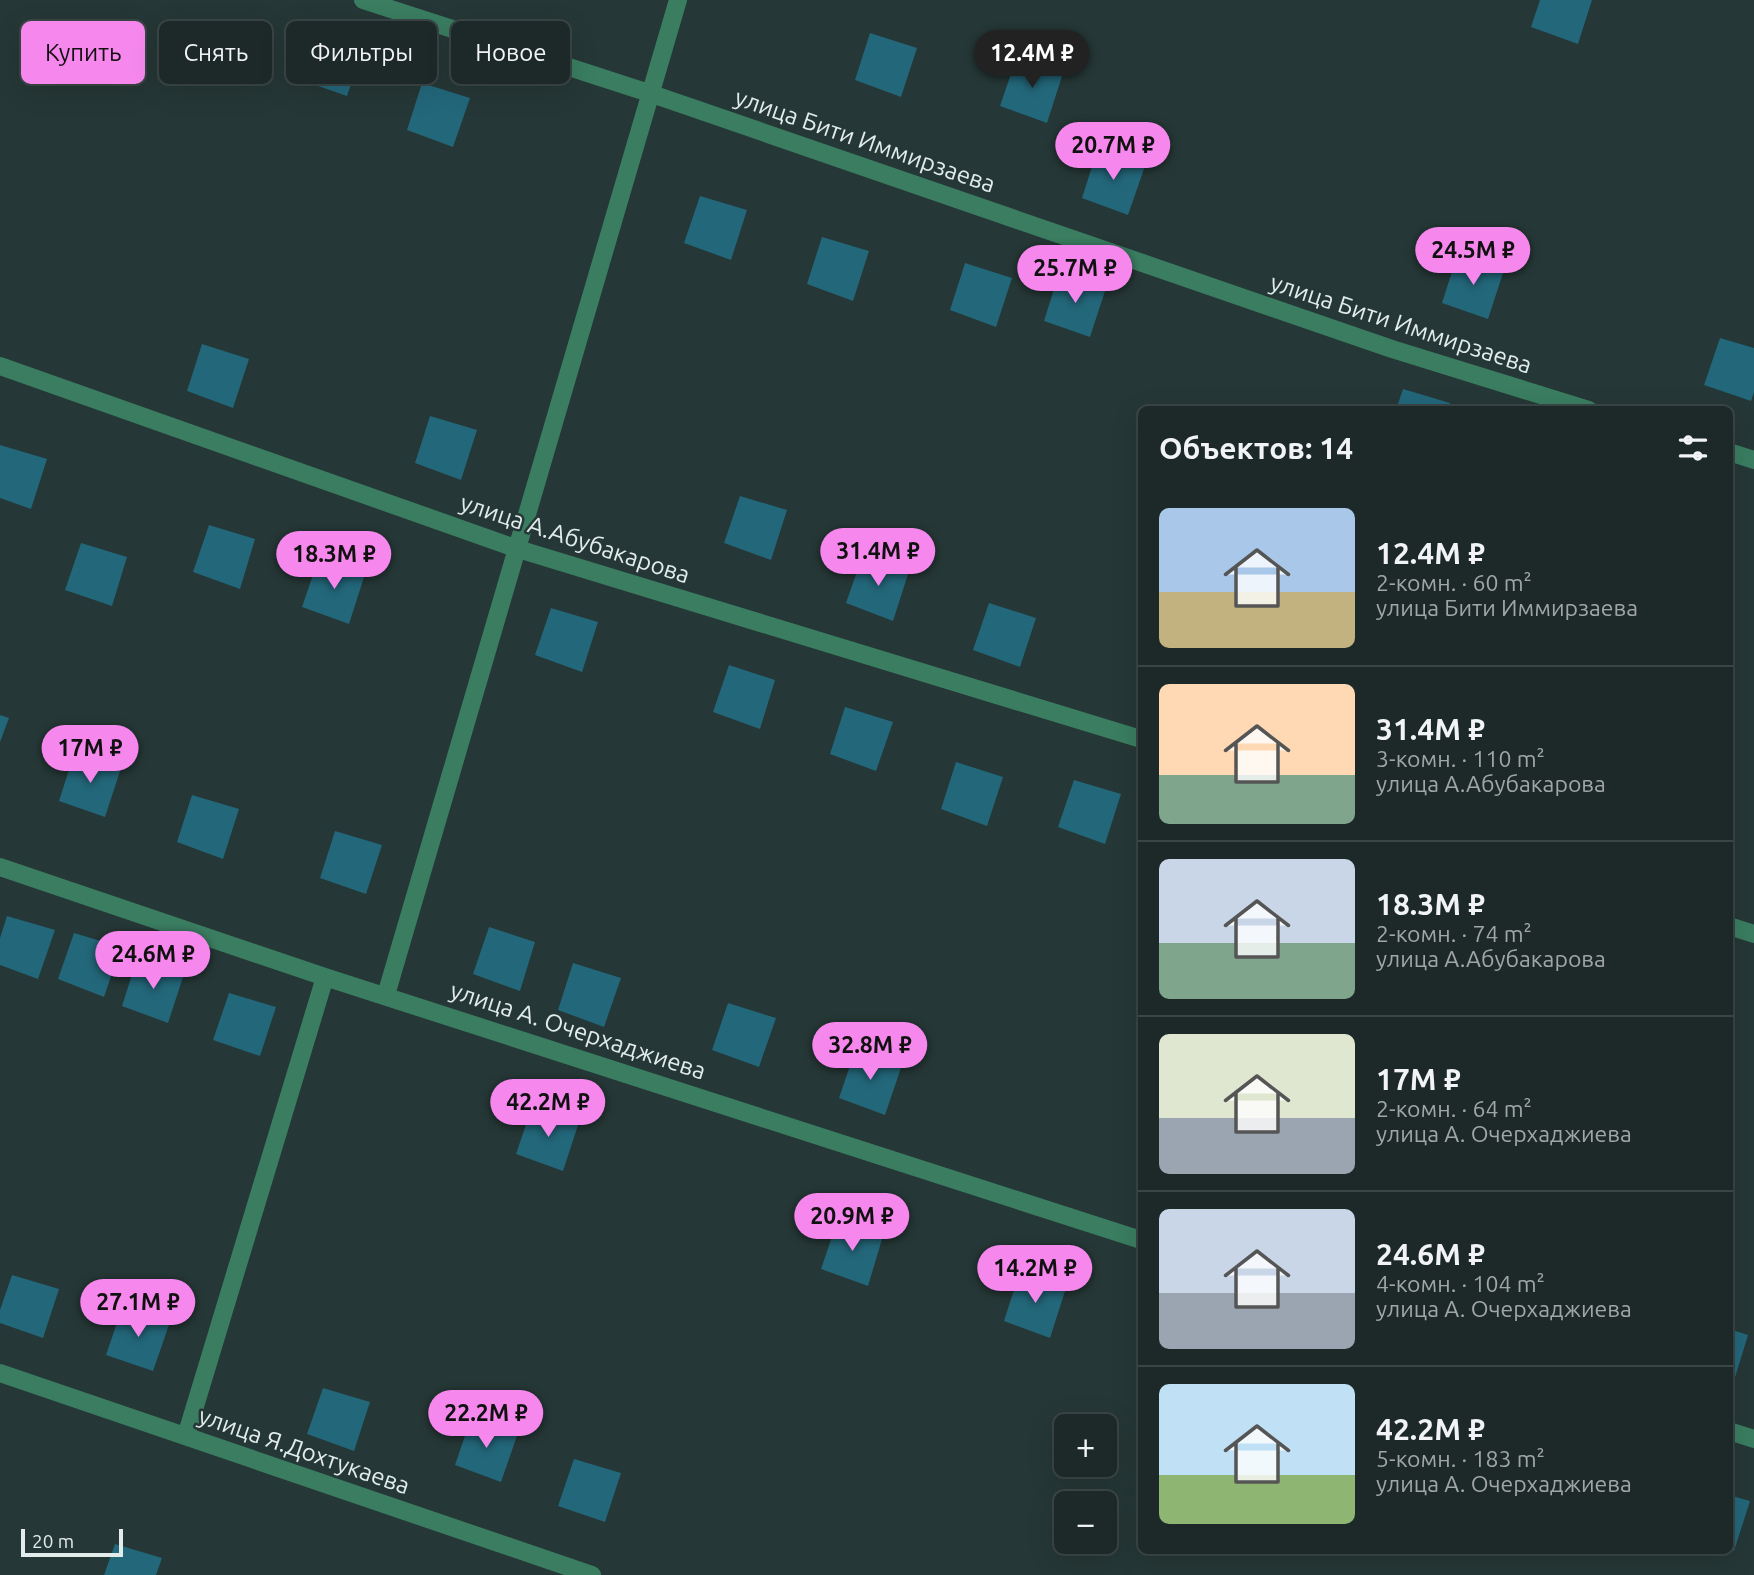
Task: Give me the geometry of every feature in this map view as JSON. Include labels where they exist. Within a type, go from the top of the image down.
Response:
[{"type":"street","name":"улица Бити Иммирзаева","points":[[363,0],[652,94],[1392,349],[1576,406]]},
{"type":"street","points":[[386,995],[678,0]]},
{"type":"street","name":"улица А.Абубакарова","points":[[0,366],[518,549],[1138,739]]},
{"type":"street","points":[[1733,453],[1754,460]]},
{"type":"street","name":"улица А. Очерхаджиева","points":[[0,867],[325,977],[1138,1239]]},
{"type":"street","points":[[1733,927],[1754,934]]},
{"type":"street","points":[[186,1436],[325,977]]},
{"type":"street","name":"улица Я.Дохтукаева","points":[[0,1373],[592,1575]]},
{"type":"street","points":[[1733,1432],[1754,1439]]},
{"type":"building","points":[[1540,0],[1592,0],[1578,44],[1531,27]]},
{"type":"building","points":[[870,33],[917,48],[901,97],[855,80]]},
{"type":"building","points":[[1016,59],[1063,73],[1047,123],[1000,106]]},
{"type":"building","points":[[312,84],[351,84],[347,96]]},
{"type":"building","points":[[422,84],[470,98],[453,147],[407,130]]},
{"type":"building","points":[[1097,151],[1145,166],[1128,215],[1082,198]]},
{"type":"building","points":[[700,196],[747,210],[731,260],[684,243]]},
{"type":"building","points":[[822,237],[869,251],[853,301],[807,284]]},
{"type":"building","points":[[1457,256],[1504,270],[1488,319],[1442,303]]},
{"type":"building","points":[[965,263],[1012,278],[996,327],[950,310]]},
{"type":"building","points":[[1059,273],[1106,288],[1090,337],[1044,321]]},
{"type":"building","points":[[1720,338],[1754,348],[1754,392],[1751,401],[1704,385]]},
{"type":"building","points":[[202,344],[249,359],[233,408],[187,391]]},
{"type":"building","points":[[1403,389],[1450,403],[1449,406],[1397,406]]},
{"type":"building","points":[[430,416],[477,430],[461,480],[415,463]]},
{"type":"building","points":[[0,445],[47,459],[31,509],[0,498]]},
{"type":"building","points":[[740,496],[787,510],[771,560],[724,543]]},
{"type":"building","points":[[209,525],[255,539],[240,589],[193,572]]},
{"type":"building","points":[[81,543],[127,557],[112,606],[65,590]]},
{"type":"building","points":[[862,557],[909,571],[893,621],[846,603]]},
{"type":"building","points":[[318,560],[365,574],[349,624],[302,607]]},
{"type":"building","points":[[989,603],[1036,618],[1020,667],[973,650]]},
{"type":"building","points":[[551,608],[598,622],[582,672],[535,655]]},
{"type":"building","points":[[729,665],[775,680],[760,729],[713,712]]},
{"type":"building","points":[[845,707],[893,722],[876,771],[830,754]]},
{"type":"building","points":[[0,715],[9,718],[0,742]]},
{"type":"building","points":[[74,754],[121,768],[105,817],[59,801]]},
{"type":"building","points":[[956,762],[1003,777],[987,826],[941,809]]},
{"type":"building","points":[[1074,780],[1121,794],[1105,844],[1058,827]]},
{"type":"building","points":[[192,795],[239,809],[223,859],[177,842]]},
{"type":"building","points":[[335,831],[382,845],[366,894],[320,878]]},
{"type":"building","points":[[7,916],[55,930],[38,979],[0,965],[0,938]]},
{"type":"building","points":[[489,927],[535,942],[520,991],[473,974]]},
{"type":"building","points":[[74,933],[121,947],[104,997],[58,979]]},
{"type":"building","points":[[137,959],[184,974],[168,1023],[122,1006]]},
{"type":"building","points":[[573,963],[621,978],[604,1027],[558,1010]]},
{"type":"building","points":[[229,993],[276,1007],[260,1056],[213,1040]]},
{"type":"building","points":[[728,1003],[776,1018],[759,1067],[712,1050]]},
{"type":"building","points":[[855,1051],[902,1065],[885,1115],[839,1098]]},
{"type":"building","points":[[532,1107],[579,1122],[563,1171],[516,1154]]},
{"type":"building","points":[[837,1222],[883,1236],[868,1286],[821,1269]]},
{"type":"building","points":[[1019,1274],[1066,1288],[1050,1338],[1004,1321]]},
{"type":"building","points":[[12,1275],[59,1289],[43,1338],[0,1323],[0,1310]]},
{"type":"building","points":[[122,1308],[170,1322],[153,1371],[106,1355]]},
{"type":"building","points":[[1733,1330],[1748,1335],[1733,1384]]},
{"type":"building","points":[[323,1388],[370,1402],[354,1451],[307,1434]]},
{"type":"building","points":[[471,1418],[518,1433],[501,1482],[455,1465]]},
{"type":"building","points":[[574,1459],[621,1473],[605,1522],[558,1506]]},
{"type":"building","points":[[1733,1496],[1750,1501],[1733,1551]]},
{"type":"building","points":[[115,1544],[162,1558],[156,1575],[104,1575]]}]
